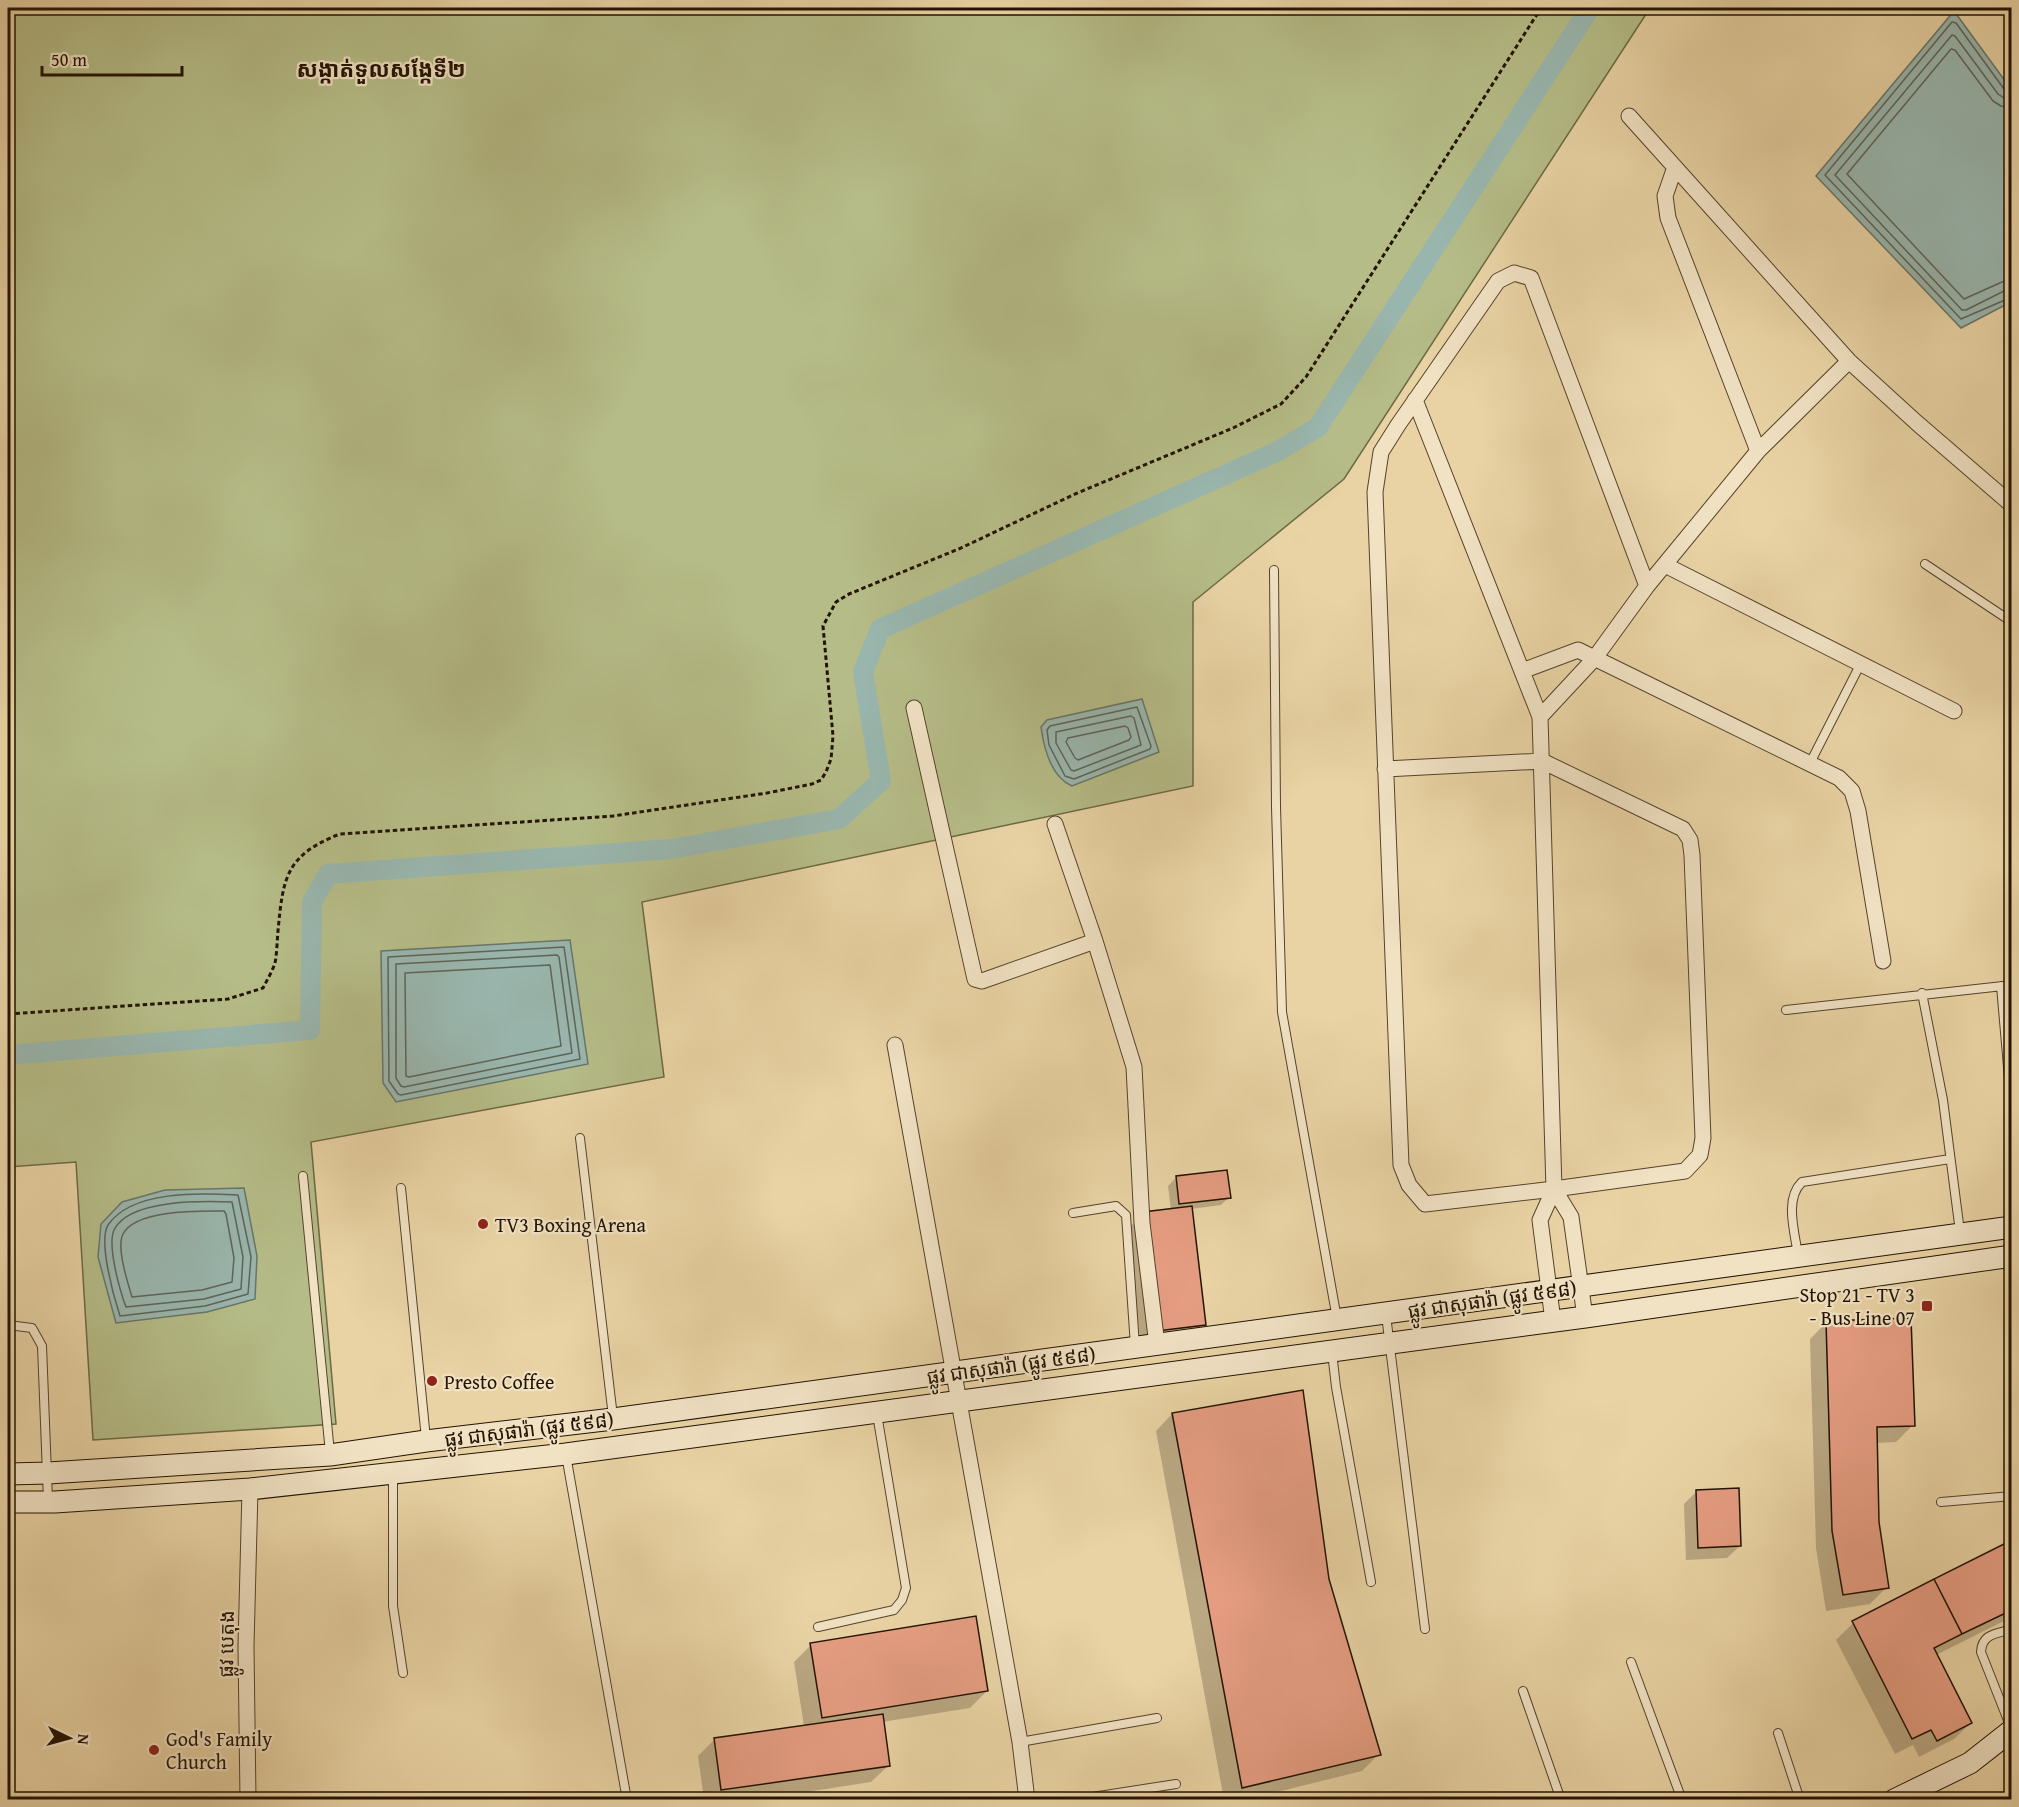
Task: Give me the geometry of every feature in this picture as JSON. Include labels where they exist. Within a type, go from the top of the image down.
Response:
[{"type":"main road","name":"ផ្លូវ ជាសុផារ៉ា (ផ្លូវ ៥៩៨)","points":[[8,1474],[330,1455],[613,1419],[2012,1227]]},
{"type":"main road","name":"ផ្លូវ ជាសុផារ៉ា (ផ្លូវ ៥៩៨)","points":[[8,1502],[48,1502],[250,1489],[566,1454],[1585,1317],[2012,1256]]},
{"type":"main road","points":[[1270,1329],[1274,1359]]},
{"type":"main road","points":[[498,1433],[502,1461]]},
{"type":"main road","points":[[1894,1800],[1970,1763],[2012,1729]]},
{"type":"street","points":[[1629,116],[1849,361],[2012,505]]},
{"type":"street","points":[[1675,167],[1665,196],[1668,218],[1758,451]]},
{"type":"street","points":[[1385,769],[1542,761],[1683,829],[1690,840],[1692,855],[1703,1138],[1700,1155],[1685,1171],[1425,1204],[1408,1185],[1401,1165],[1385,769],[1375,492],[1381,452],[1498,282],[1514,273],[1531,278],[1647,586]]},
{"type":"street","points":[[1540,717],[1594,659],[1647,586],[1758,451],[1849,361]]},
{"type":"street","points":[[1415,400],[1540,717],[1554,1189],[1540,1220],[1553,1321]]},
{"type":"street","points":[[1665,565],[1954,711]]},
{"type":"street","points":[[1522,671],[1578,650],[1839,778],[1852,791],[1858,811],[1883,961]]},
{"type":"street","points":[[914,708],[975,979],[982,981],[1095,941]]},
{"type":"street","points":[[1055,824],[1095,941],[1134,1067],[1142,1222],[1156,1345]]},
{"type":"street","points":[[895,1045],[1020,1742],[1027,1800]]},
{"type":"street","points":[[1554,1189],[1571,1217],[1585,1317]]},
{"type":"street","name":"ផ្លូវ បេតុង","points":[[248,1800],[246,1646],[250,1489]]},
{"type":"lane","points":[[1925,564],[2012,622]]},
{"type":"lane","points":[[1274,570],[1276,807],[1282,1012],[1337,1320]]},
{"type":"lane","points":[[1809,765],[1860,665]]},
{"type":"lane","points":[[1786,1010],[1922,993],[2012,985]]},
{"type":"lane","points":[[2001,986],[2010,1090]]},
{"type":"lane","points":[[1922,993],[1943,1101],[1961,1234]]},
{"type":"lane","points":[[580,1138],[613,1419]]},
{"type":"lane","points":[[1798,1256],[1792,1203],[1795,1188],[1802,1182],[1950,1159]]},
{"type":"lane","points":[[303,1176],[330,1455]]},
{"type":"lane","points":[[401,1188],[426,1441]]},
{"type":"lane","points":[[1072,1213],[1116,1206],[1126,1215],[1135,1348]]},
{"type":"lane","points":[[1386,1313],[1425,1629]]},
{"type":"lane","points":[[8,1325],[32,1328],[42,1346],[48,1502]]},
{"type":"lane","points":[[1332,1350],[1336,1387],[1371,1582]]},
{"type":"lane","points":[[818,1627],[894,1610],[902,1600],[906,1588],[876,1412]]},
{"type":"lane","points":[[566,1454],[627,1800]]},
{"type":"lane","points":[[393,1474],[393,1606],[403,1673]]},
{"type":"lane","points":[[1941,1502],[2012,1496]]},
{"type":"lane","points":[[2012,1629],[1985,1638],[1982,1643],[1982,1652],[2012,1729]]},
{"type":"lane","points":[[1631,1662],[1682,1800]]},
{"type":"lane","points":[[1523,1691],[1562,1800]]},
{"type":"lane","points":[[1020,1742],[1157,1718]]},
{"type":"lane","points":[[1778,1733],[1800,1800]]},
{"type":"lane","points":[[1073,1800],[1176,1784]]},
{"type":"lane","points":[[8,1794],[8,1800]]},
{"type":"path","points":[[8,1014],[228,999],[262,988],[275,963],[285,880],[302,855],[319,842],[340,834],[613,816],[767,793],[821,780],[831,759],[833,736],[823,626],[836,602],[849,594],[961,548],[1075,494],[1233,428],[1281,404],[1306,377],[1541,8]]},
{"type":"green space","points":[[8,8],[1650,8],[1344,479],[1193,602],[1193,786],[642,902],[664,1077],[311,1142],[336,1424],[93,1440],[76,1162],[8,1167]]},
{"type":"water","points":[[1954,11],[2011,89],[2011,302],[1961,328],[1816,176]]},
{"type":"water","points":[[1142,699],[1159,752],[1072,786],[1059,776],[1044,744],[1041,727],[1047,720]]},
{"type":"water","points":[[570,940],[588,1064],[396,1102],[383,1083],[381,951]]},
{"type":"water","points":[[244,1188],[257,1256],[255,1299],[207,1312],[116,1323],[98,1257],[101,1224],[122,1202],[165,1190]]},
{"type":"building","points":[[1227,1170],[1231,1198],[1179,1204],[1176,1176]]},
{"type":"building","points":[[1192,1206],[1206,1325],[1157,1331],[1143,1212]]},
{"type":"building","points":[[1911,1318],[1915,1426],[1877,1427],[1879,1522],[1889,1588],[1843,1595],[1832,1531],[1826,1321]]},
{"type":"building","points":[[1303,1390],[1329,1579],[1381,1755],[1242,1788],[1172,1413]]},
{"type":"building","points":[[1739,1488],[1741,1546],[1698,1548],[1696,1490]]},
{"type":"building","points":[[2012,1540],[2012,1610],[1962,1634],[1934,1579]]},
{"type":"building","points":[[1934,1579],[1962,1634],[1934,1648],[1972,1723],[1937,1741],[1931,1730],[1912,1739],[1852,1621]]},
{"type":"building","points":[[976,1616],[988,1691],[822,1718],[810,1643]]},
{"type":"building","points":[[883,1714],[890,1766],[721,1790],[714,1738]]},
{"type":"waterway","points":[[8,1055],[310,1030],[312,902],[328,874],[671,849],[839,819],[881,781],[863,672],[880,629],[1278,451],[1318,427],[1590,8]]},
{"type":"place","name":"TV3 Boxing Arena","points":[[483,1224]]},
{"type":"place","name":"Stop 21 - TV 3 - Bus Line 07","points":[[1927,1306]]},
{"type":"place","name":"Presto Coffee","points":[[432,1381]]},
{"type":"place","name":"God's Family Church","points":[[154,1750]]},
{"type":"district","name":"សង្កាត់ទួលសង្កែទី២","points":[[381,69]]}]
